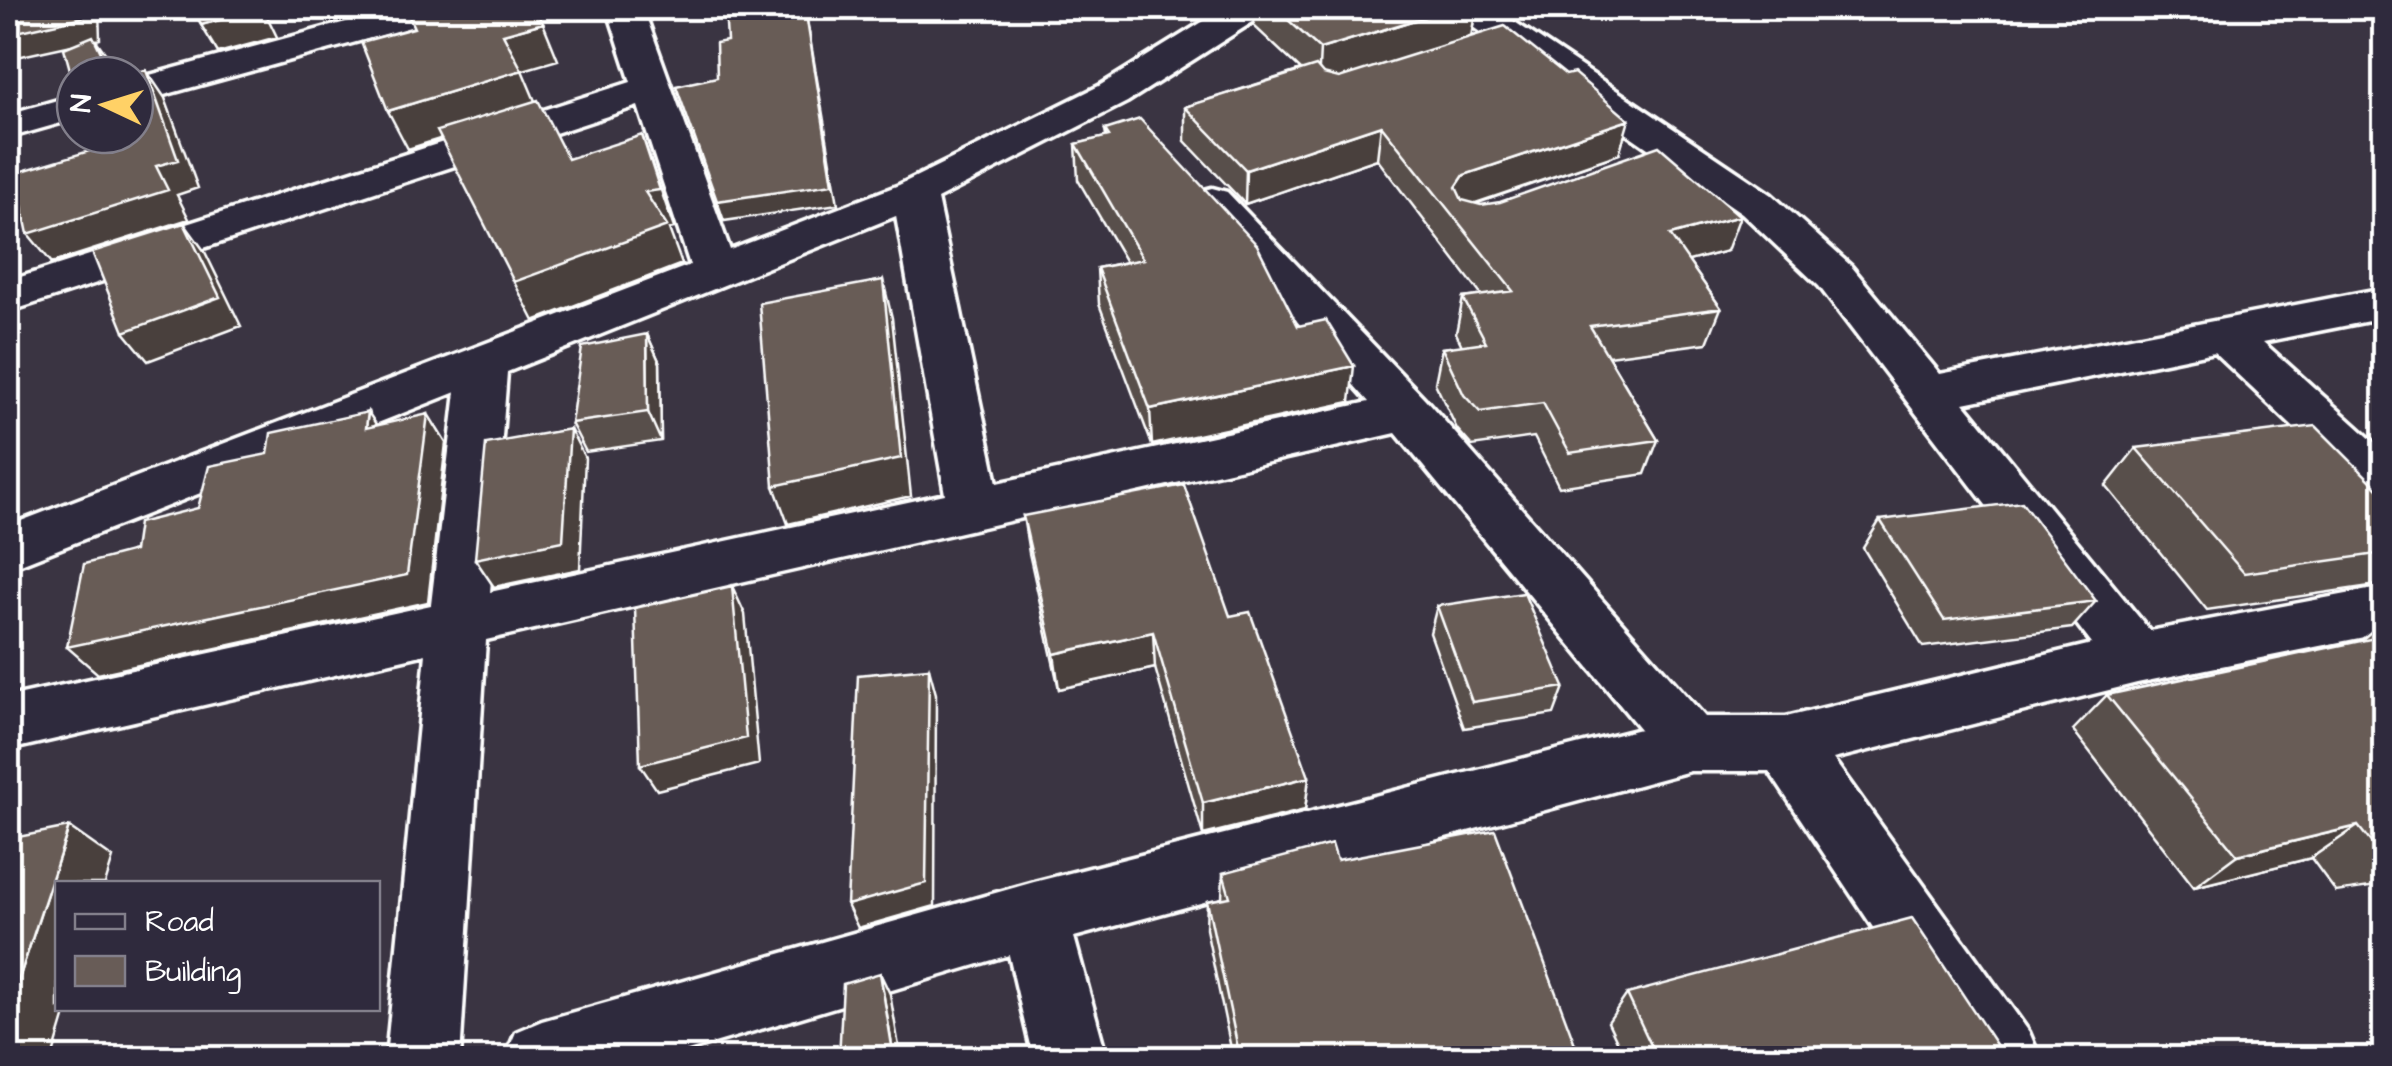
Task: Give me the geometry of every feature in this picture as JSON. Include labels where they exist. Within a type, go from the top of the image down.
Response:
[{"type":"street","points":[[155,86],[437,8]]},
{"type":"street","points":[[625,8],[714,270]]},
{"type":"street","points":[[9,540],[914,194],[1126,108],[1249,8]]},
{"type":"street","points":[[1487,32],[1660,158],[1756,204],[1835,276],[2137,658]]},
{"type":"street","points":[[8,297],[652,88]]},
{"type":"street","points":[[8,126],[55,113]]},
{"type":"street","points":[[1179,166],[1406,412],[1690,744]]},
{"type":"street","points":[[914,194],[976,508]]},
{"type":"street","points":[[1930,392],[2384,303]]},
{"type":"street","points":[[2224,334],[2384,481]]},
{"type":"street","points":[[423,1058],[458,623],[484,360]]},
{"type":"street","points":[[8,723],[1406,412]]},
{"type":"street","points":[[542,1058],[1034,915],[1690,744],[1786,744],[2137,658],[2384,610]]},
{"type":"street","points":[[1786,744],[2003,1058]]},
{"type":"street","points":[[1034,915],[1070,1058]]},
{"type":"building","points":[[8,8],[84,8],[84,17],[8,34]]},
{"type":"building","points":[[194,8],[260,8],[261,9],[201,25]]},
{"type":"building","points":[[405,8],[534,8],[543,23],[503,34],[522,70],[388,111],[361,42],[414,28]]},
{"type":"building","points":[[725,8],[805,8],[833,184],[717,201],[676,86],[717,77],[716,43],[727,41]]},
{"type":"building","points":[[1275,8],[1454,8],[1320,49]]},
{"type":"building","points":[[1505,26],[1566,75],[1574,73],[1629,120],[1464,175],[1456,187],[1462,200],[1481,205],[1500,202],[1659,146],[1740,216],[1670,235],[1721,308],[1590,326],[1658,440],[1570,453],[1543,403],[1480,412],[1464,395],[1442,348],[1486,342],[1463,298],[1513,291],[1381,125],[1246,170],[1185,107],[1316,66],[1323,74],[1339,78]]},
{"type":"building","points":[[93,36],[102,55],[66,55],[64,48]]},
{"type":"building","points":[[155,95],[178,160],[156,166],[168,190],[28,234],[15,173],[76,155],[155,155]]},
{"type":"building","points":[[538,100],[568,159],[642,135],[660,190],[645,192],[667,226],[514,282],[437,131]]},
{"type":"building","points":[[1140,119],[1257,245],[1298,326],[1326,320],[1354,366],[1150,409],[1097,268],[1143,259],[1076,144],[1109,136],[1105,130]]},
{"type":"building","points":[[184,223],[220,297],[124,332],[92,252]]},
{"type":"building","points":[[883,280],[901,458],[774,486],[759,303]]},
{"type":"building","points":[[647,334],[648,412],[571,423],[582,347]]},
{"type":"building","points":[[368,412],[366,428],[428,414],[407,575],[67,647],[84,564],[134,551],[138,523],[198,508],[209,466],[268,454],[271,433]]},
{"type":"building","points":[[2316,426],[2384,494],[2384,553],[2244,573],[2136,448]]},
{"type":"building","points":[[570,429],[563,541],[475,559],[486,444]]},
{"type":"building","points":[[1184,485],[1230,616],[1250,612],[1309,777],[1203,803],[1153,632],[1054,654],[1023,516]]},
{"type":"building","points":[[2022,502],[2096,601],[1944,620],[1880,520]]},
{"type":"building","points":[[732,586],[746,738],[640,765],[635,608]]},
{"type":"building","points":[[1524,593],[1564,687],[1472,702],[1437,606]]},
{"type":"building","points":[[2384,636],[2384,859],[2358,826],[2237,855],[2107,695]]},
{"type":"building","points":[[929,668],[926,883],[847,905],[858,675]]},
{"type":"building","points":[[69,827],[8,1012],[8,839]]},
{"type":"building","points":[[1495,830],[1575,1044],[1505,1058],[1240,1058],[1207,901],[1230,897],[1223,873],[1332,844],[1337,860]]},
{"type":"building","points":[[1912,918],[2005,1058],[1657,1058],[1627,994]]},
{"type":"building","points":[[880,973],[894,1058],[839,1058],[843,984]]}]
